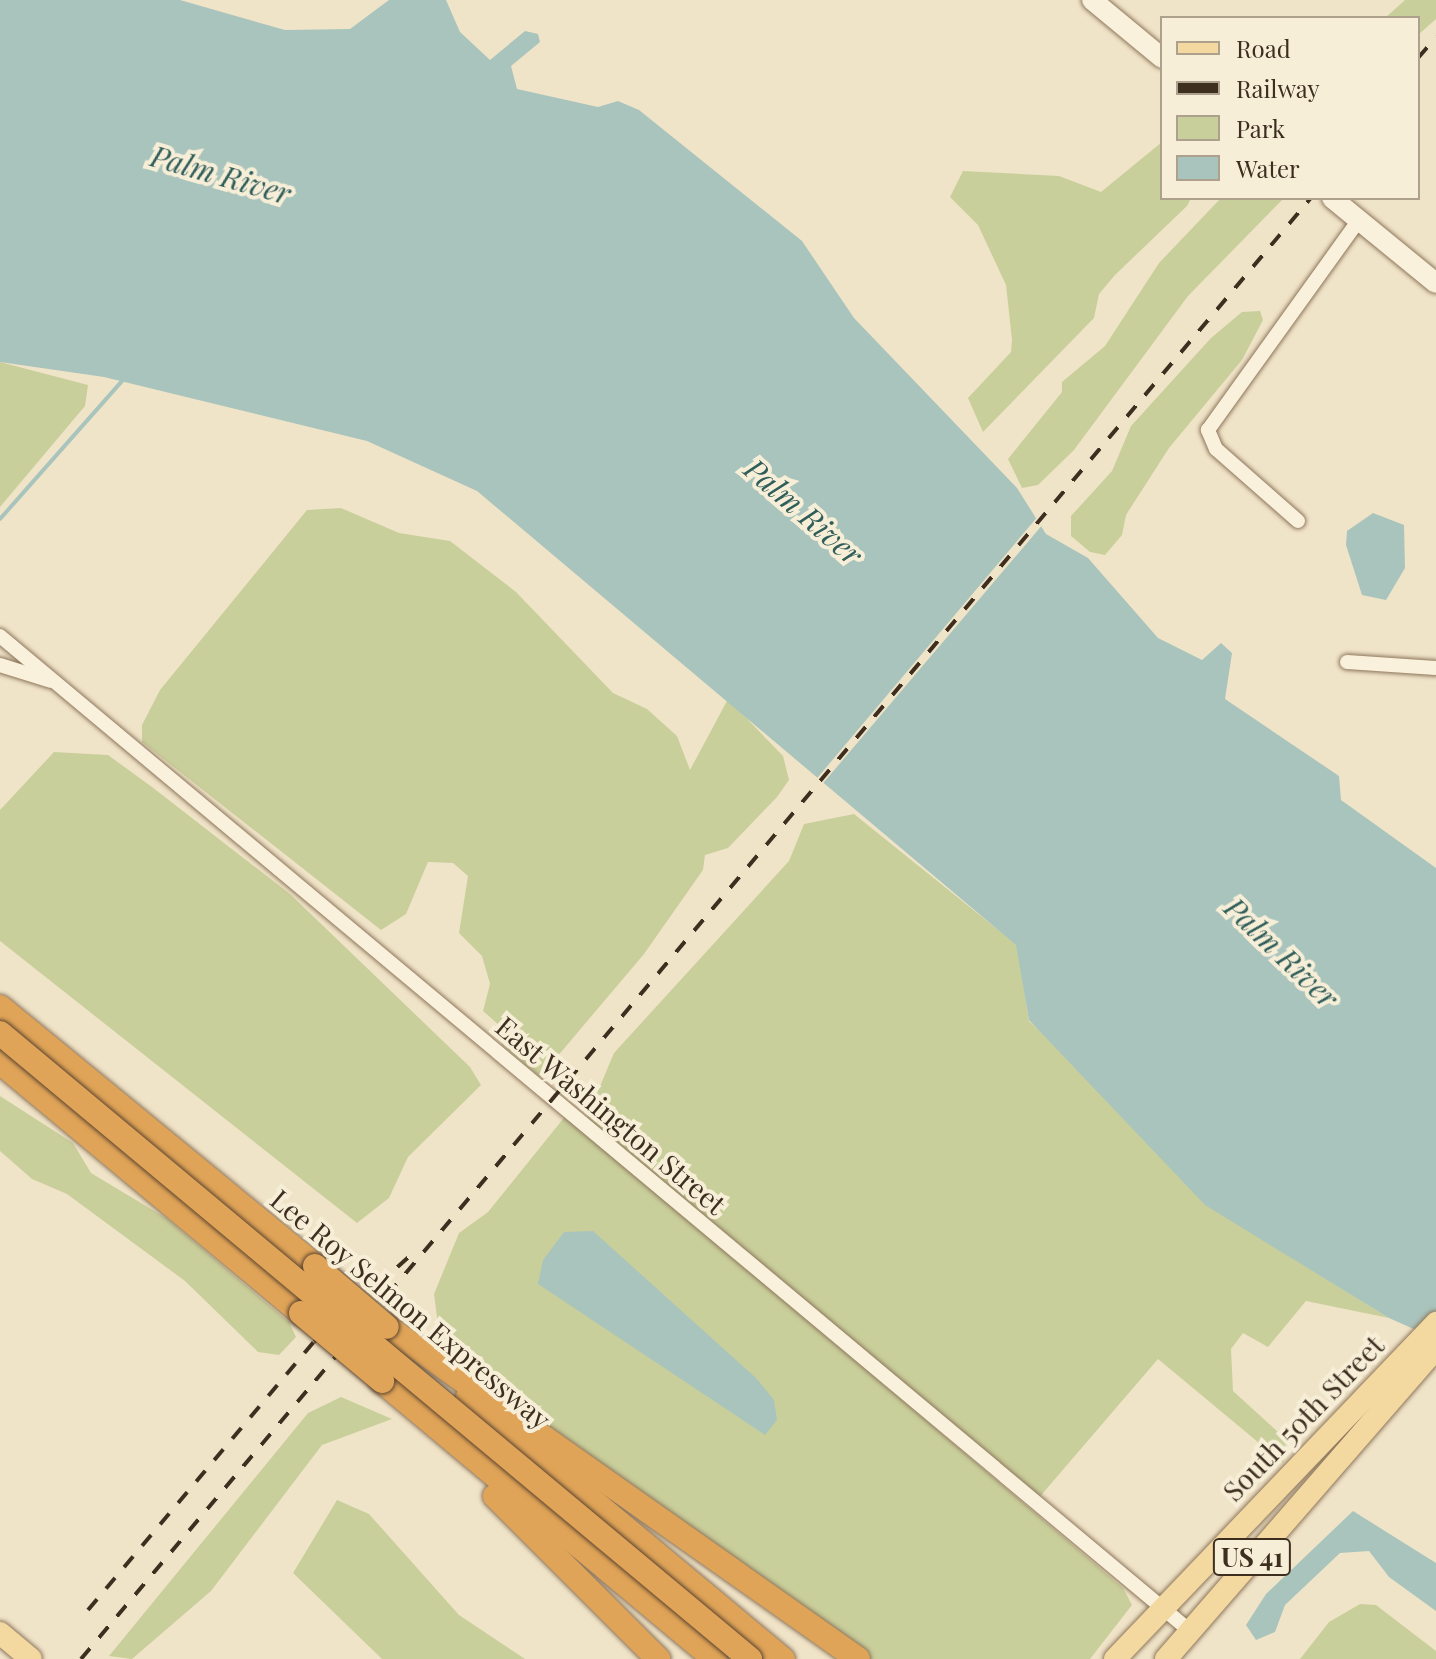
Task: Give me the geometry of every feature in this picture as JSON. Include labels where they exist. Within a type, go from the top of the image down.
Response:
[{"type":"highway","name":"Lee Roy Selmon Expressway","points":[[0,1007],[412,1345],[783,1659]]},
{"type":"highway","points":[[0,1033],[750,1659]]},
{"type":"highway","points":[[0,1062],[715,1659]]},
{"type":"highway","points":[[412,1345],[858,1659]]},
{"type":"highway","points":[[433,1426],[461,1463],[658,1659]]},
{"type":"main road","name":"South 50th Street","points":[[1166,1659],[1398,1378],[1436,1323]]},
{"type":"main road","name":"South 50th Street","points":[[1115,1659],[1161,1605],[1398,1378],[1436,1348]]},
{"type":"main road","points":[[0,1633],[31,1659]]},
{"type":"street","points":[[1092,0],[1160,56]]},
{"type":"street","points":[[1334,200],[1436,283]]},
{"type":"street","points":[[1298,521],[1216,449],[1208,430],[1359,220]]},
{"type":"street","name":"East Washington Street","points":[[0,636],[1190,1631]]},
{"type":"street","points":[[1347,662],[1436,668]]},
{"type":"street","points":[[0,665],[59,684]]},
{"type":"green space","points":[[1405,0],[1436,0],[1436,19],[1420,33],[1420,16],[1387,16]]},
{"type":"green space","points":[[1160,144],[1160,200],[1190,200],[1099,294],[1094,318],[983,432],[968,398],[1011,352],[1006,285],[978,225],[950,197],[963,171],[1059,176],[1101,192]]},
{"type":"green space","points":[[1219,200],[1282,200],[1188,296],[1074,450],[1038,485],[1022,488],[1008,459],[1062,392],[1062,382],[1105,346],[1159,263]]},
{"type":"green space","points":[[1260,311],[1263,320],[1242,360],[1169,448],[1126,515],[1122,535],[1105,555],[1090,552],[1071,536],[1071,516],[1112,471],[1131,426],[1211,338],[1242,312]]},
{"type":"green space","points":[[0,362],[88,385],[85,406],[0,507]]},
{"type":"green space","points":[[341,508],[399,533],[450,541],[516,592],[613,693],[647,709],[677,736],[690,770],[728,699],[783,756],[789,780],[777,797],[728,848],[705,855],[703,870],[644,954],[540,1077],[502,1045],[500,1026],[483,1011],[490,984],[482,956],[459,933],[468,876],[453,863],[428,862],[406,914],[381,930],[142,742],[142,725],[160,690],[307,510]]},
{"type":"green space","points":[[54,752],[108,755],[152,787],[290,894],[470,1067],[481,1085],[408,1157],[389,1198],[357,1223],[0,941],[0,810]]},
{"type":"green space","points":[[854,814],[1017,945],[1029,1021],[1265,1241],[1389,1318],[1306,1301],[1268,1347],[1243,1333],[1231,1349],[1233,1391],[1288,1441],[1283,1463],[1158,1359],[1037,1500],[587,1117],[614,1053],[789,861],[804,824]]},
{"type":"green space","points":[[0,1096],[73,1143],[91,1173],[166,1218],[289,1322],[296,1337],[279,1355],[258,1352],[185,1281],[67,1194],[32,1179],[0,1151]]},
{"type":"green space","points":[[567,1114],[1123,1588],[1132,1605],[1090,1659],[869,1659],[442,1356],[434,1294],[459,1233],[488,1212]]},
{"type":"green space","points":[[341,1397],[392,1419],[322,1445],[211,1591],[132,1659],[109,1656],[308,1413]]},
{"type":"green space","points":[[337,1500],[369,1514],[459,1615],[525,1659],[382,1659],[293,1573]]},
{"type":"green space","points":[[1360,1604],[1376,1605],[1436,1651],[1436,1659],[1300,1659],[1329,1622]]},
{"type":"water","name":"Palm River","points":[[0,0],[180,0],[285,30],[350,29],[389,0],[446,0],[460,32],[490,60],[525,31],[538,34],[540,42],[511,66],[517,89],[598,107],[618,101],[639,110],[802,241],[854,318],[1017,488],[1046,534],[1088,558],[1158,638],[1202,660],[1221,643],[1232,653],[1225,699],[1339,776],[1341,800],[1436,868],[1436,1339],[1389,1318],[1205,1205],[1029,1020],[1016,945],[477,491],[367,441],[104,377],[0,362]]},
{"type":"water","points":[[1373,513],[1404,525],[1405,568],[1386,600],[1362,595],[1346,545],[1347,531]]},
{"type":"water","points":[[593,1231],[756,1378],[774,1400],[777,1420],[765,1435],[538,1284],[543,1260],[564,1232]]},
{"type":"water","points":[[1353,1511],[1436,1563],[1436,1611],[1389,1577],[1369,1551],[1340,1553],[1285,1605],[1275,1632],[1256,1640],[1246,1625],[1266,1594]]},
{"type":"pier","points":[[1039,515],[1044,523],[819,788],[813,783]]},
{"type":"waterway","points":[[0,519],[122,381]]},
{"type":"railway","points":[[1420,56],[1436,37]]},
{"type":"railway","points":[[81,1659],[1309,200]]},
{"type":"railway","points":[[88,1610],[314,1342],[410,1256]]}]
